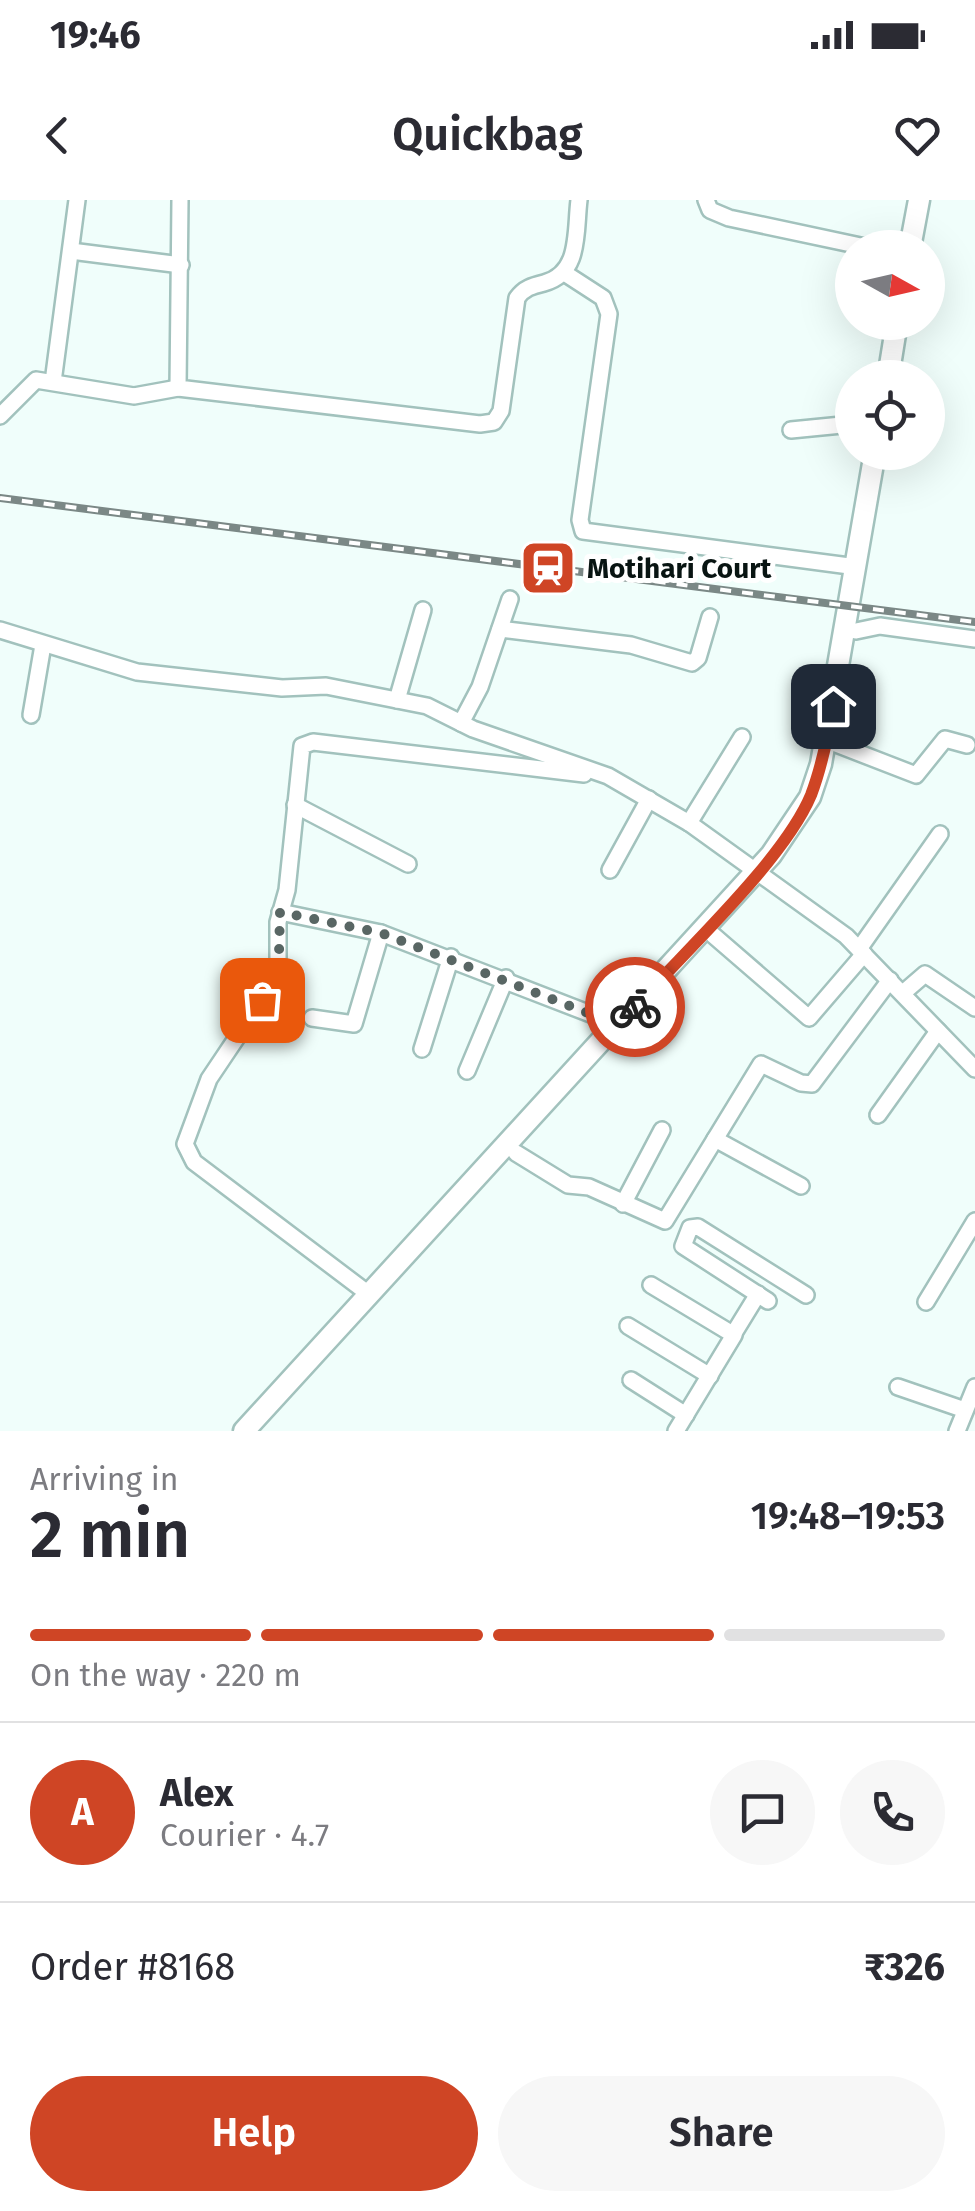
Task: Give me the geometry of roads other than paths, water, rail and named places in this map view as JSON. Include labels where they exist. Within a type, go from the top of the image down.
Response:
[{"type":"main road","points":[[913,230],[919,200]]},
{"type":"main road","points":[[924,230],[929,200]]},
{"type":"main road","points":[[244,1431],[762,874],[799,816],[821,764],[873,470]]},
{"type":"main road","points":[[261,1431],[714,935],[816,806],[836,744],[884,470]]},
{"type":"street","points":[[53,382],[76,200]]},
{"type":"street","points":[[178,388],[180,200]]},
{"type":"street","points":[[566,274],[579,200]]},
{"type":"street","points":[[706,200],[710,210],[729,218],[835,241]]},
{"type":"street","points":[[71,251],[181,265]]},
{"type":"street","points":[[0,416],[32,381],[134,396],[178,388],[480,424],[494,422],[503,399],[516,298],[525,288],[566,274]]},
{"type":"street","points":[[566,274],[604,298],[608,314],[580,520],[583,530],[856,567]]},
{"type":"street","points":[[791,430],[835,426]]},
{"type":"street","points":[[461,723],[480,687],[510,599]]},
{"type":"street","points":[[397,700],[423,610]]},
{"type":"street","points":[[500,629],[631,645],[692,663],[698,658],[710,617]]},
{"type":"street","points":[[856,631],[880,626],[975,639]]},
{"type":"street","points":[[0,630],[146,673],[282,688],[326,686],[427,706],[461,723],[608,776],[690,822],[862,952],[975,1069]]},
{"type":"street","points":[[30,715],[43,645]]},
{"type":"street","points":[[690,822],[742,737]]},
{"type":"street","points":[[836,744],[916,775],[945,738],[968,745]]},
{"type":"street","points":[[370,1295],[194,1162],[185,1148],[208,1079],[269,987],[279,954],[280,912],[287,890],[300,751],[308,742],[608,776]]},
{"type":"street","points":[[610,870],[649,798]]},
{"type":"street","points":[[295,805],[408,864]]},
{"type":"street","points":[[714,935],[807,1018],[814,1016],[862,952],[940,834]]},
{"type":"street","points":[[280,912],[381,933],[506,978],[619,1025]]},
{"type":"street","points":[[312,1018],[354,1024],[381,933]]},
{"type":"street","points":[[422,1049],[451,957]]},
{"type":"street","points":[[903,993],[925,974],[975,1008]]},
{"type":"street","points":[[466,1071],[506,978]]},
{"type":"street","points":[[662,1221],[673,1214],[761,1064],[801,1083],[812,1084],[890,980]]},
{"type":"street","points":[[878,1114],[938,1032]]},
{"type":"street","points":[[623,1204],[662,1130]]},
{"type":"street","points":[[715,1139],[801,1186]]},
{"type":"street","points":[[516,1154],[568,1185],[589,1186],[662,1221],[684,1237],[686,1249],[763,1297],[734,1333],[676,1431]]},
{"type":"street","points":[[926,1302],[975,1222]]},
{"type":"street","points":[[684,1237],[692,1226],[698,1227],[806,1295]]},
{"type":"street","points":[[651,1285],[734,1333]]},
{"type":"street","points":[[628,1326],[710,1376]]},
{"type":"street","points":[[631,1380],[686,1415]]},
{"type":"street","points":[[957,1431],[975,1386]]},
{"type":"street","points":[[898,1387],[965,1410]]},
{"type":"railway","points":[[0,498],[975,622]]},
{"type":"place","name":"Motihari Court","points":[[548,568]]}]
